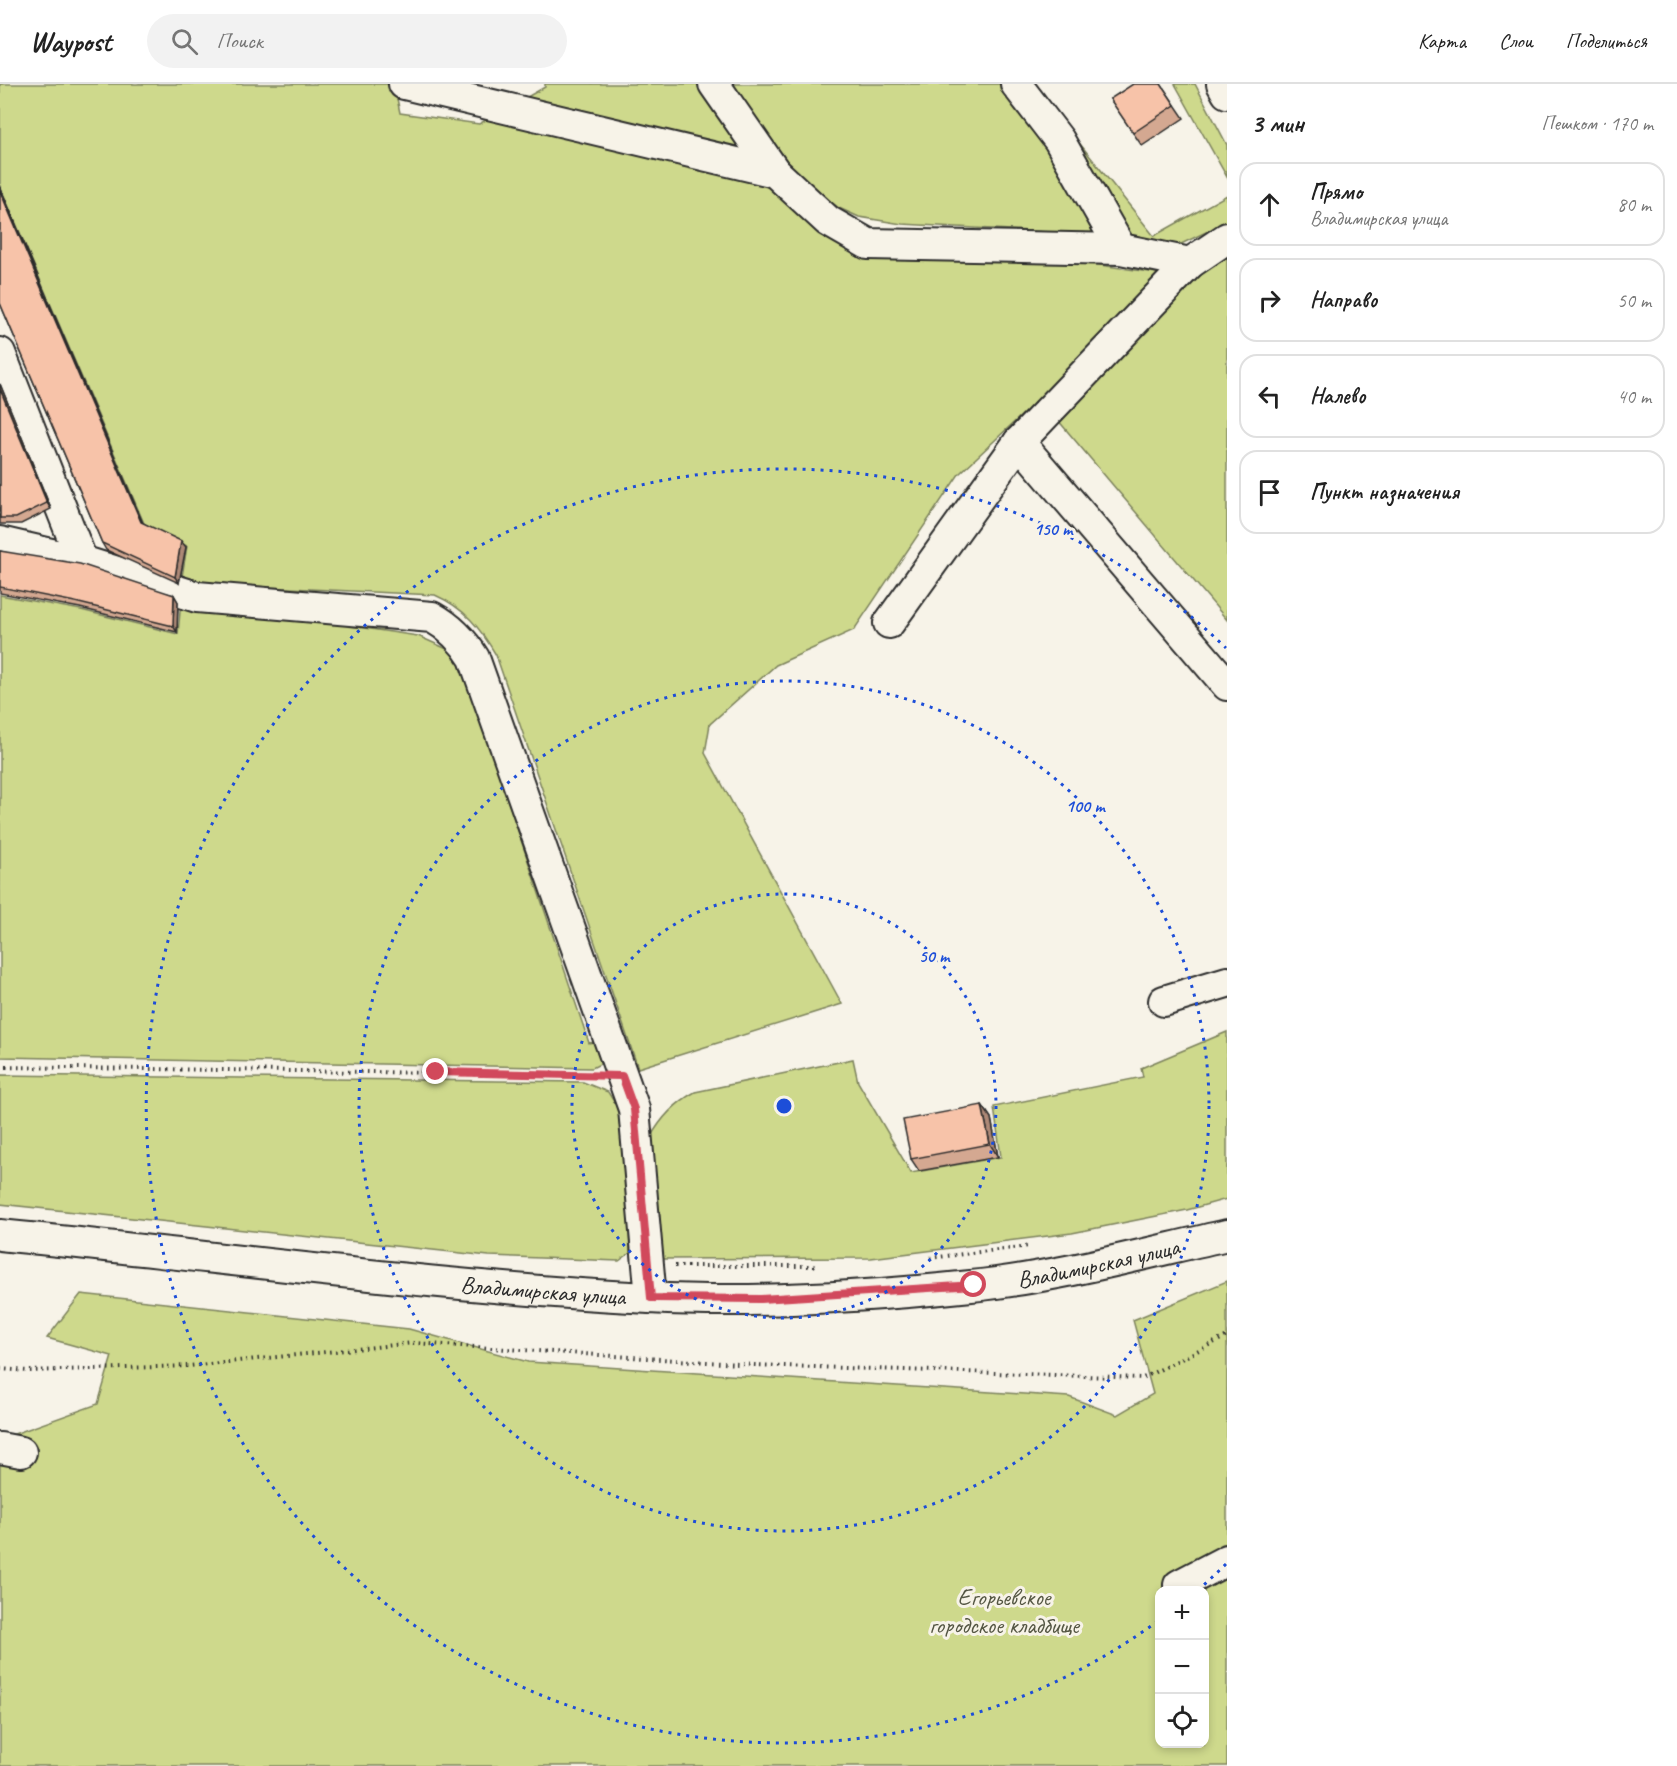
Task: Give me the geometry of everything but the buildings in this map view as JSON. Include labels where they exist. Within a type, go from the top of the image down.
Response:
[{"type":"street","points":[[404,84],[775,172]]},
{"type":"street","points":[[714,84],[775,172],[828,221],[868,244],[1121,249],[1190,263]]},
{"type":"street","points":[[1016,84],[1059,140],[1121,249]]},
{"type":"street","points":[[1222,84],[1227,93]]},
{"type":"street","points":[[889,622],[1019,442],[1190,263],[1227,238]]},
{"type":"street","points":[[0,352],[82,561]]},
{"type":"street","points":[[1019,442],[1227,685]]},
{"type":"street","points":[[0,542],[82,561],[197,597],[432,617],[458,636],[474,658],[634,1109],[651,1298]]},
{"type":"street","points":[[1164,1001],[1227,982]]},
{"type":"street","name":"Владимирская улица","points":[[0,1235],[447,1283],[651,1298],[784,1298],[974,1285],[1063,1272],[1227,1235]]},
{"type":"street","points":[[1179,1585],[1227,1560]]},
{"type":"path","points":[[0,1067],[622,1076]]},
{"type":"path","points":[[0,1369],[28,1371],[189,1366],[414,1343],[753,1365],[1143,1378],[1227,1336]]},
{"type":"green space","points":[[0,84],[394,84],[400,113],[479,124],[545,87],[545,84],[706,84],[772,188],[802,217],[855,254],[1078,262],[1157,273],[1160,279],[1104,338],[959,474],[854,630],[776,665],[710,724],[705,753],[842,1004],[638,1068],[496,655],[471,620],[455,606],[435,595],[181,583],[187,546],[146,528],[0,186]]},
{"type":"green space","points":[[728,84],[1002,84],[1026,111],[1103,235],[902,224],[859,217],[839,208],[800,178]]},
{"type":"green space","points":[[1175,84],[1195,84],[1227,145],[1227,177]]},
{"type":"green space","points":[[1060,119],[1154,236],[1227,195],[1227,222],[1179,245],[1152,244],[1133,236],[1127,232]]},
{"type":"green space","points":[[1227,253],[1227,620],[1057,419],[1178,294]]},
{"type":"green space","points":[[0,595],[81,610],[178,634],[181,601],[418,636],[447,649],[462,664],[589,1043],[594,1042],[600,1055],[600,1064],[592,1068],[0,1057]]},
{"type":"green space","points":[[1227,1032],[1227,1199],[1187,1210],[1072,1233],[871,1258],[658,1259],[650,1138],[669,1112],[695,1092],[853,1059],[858,1082],[911,1173],[1001,1157],[994,1107],[1143,1077],[1141,1068]]},
{"type":"green space","points":[[0,1075],[583,1082],[608,1092],[624,1118],[630,1253],[619,1261],[489,1256],[0,1204]]},
{"type":"green space","name":"Егорьевское городское кладбище","points":[[1227,1281],[1227,1766],[0,1766],[0,1439],[98,1404],[112,1356],[47,1338],[81,1294],[409,1329],[528,1362],[1069,1397],[1117,1415],[1153,1394],[1133,1320]]},
{"type":"route","points":[[436,1072],[622,1076],[634,1109],[651,1298],[761,1299],[974,1285]]}]
